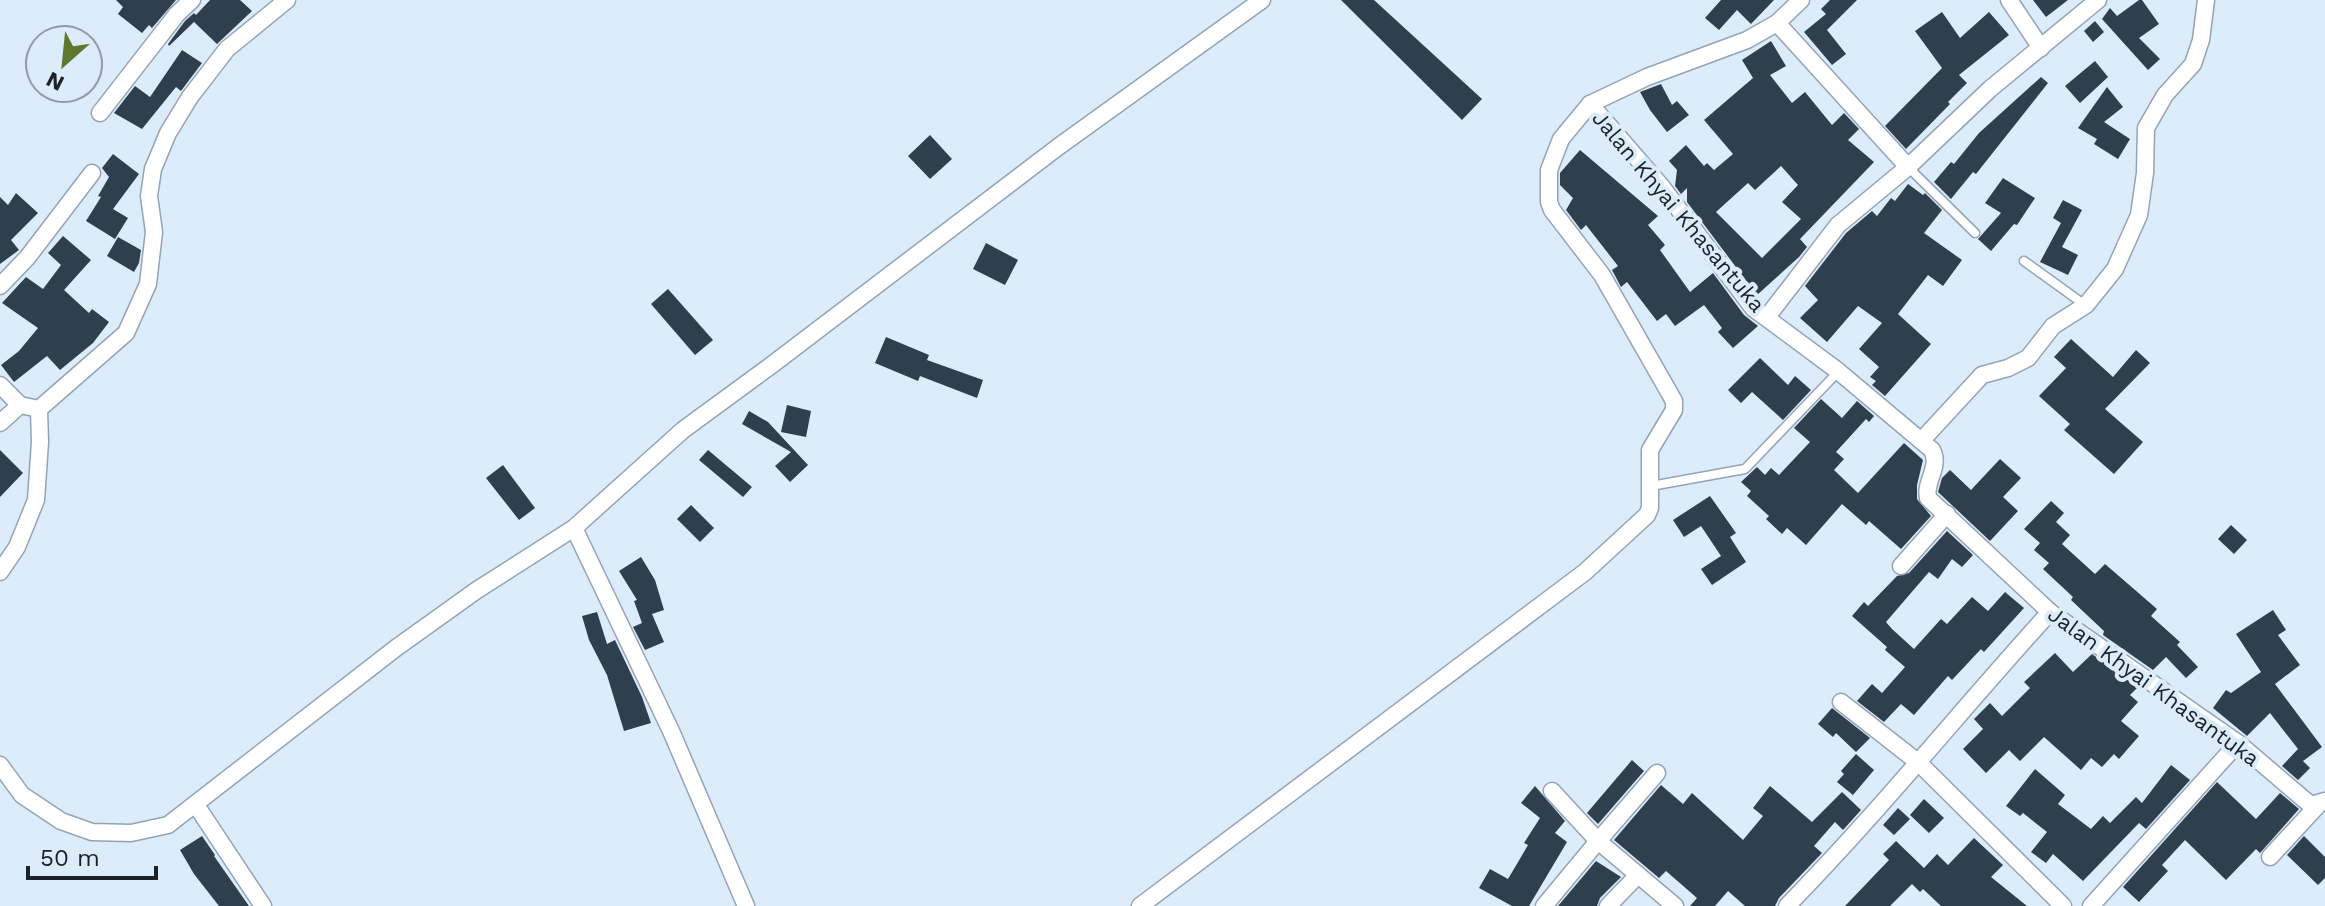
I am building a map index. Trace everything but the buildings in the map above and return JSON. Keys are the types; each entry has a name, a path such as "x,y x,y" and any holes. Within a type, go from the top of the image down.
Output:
{"street":[{"path":"100,113 177,14 192,0"},
{"path":"0,572 17,547 36,500 39,409 126,333 148,284 154,232 149,196 153,169 168,133 190,97 227,49 287,0"},
{"path":"0,765 22,795 61,821 92,832 131,833 168,825 396,648 477,590 574,528 683,430 727,396 1069,139 1262,0"},
{"path":"1140,906 1585,572 1647,515 1650,508 1652,443 1674,410 1674,401 1602,275 1564,228 1549,202 1549,170 1561,139 1590,104 1647,77 1747,40 1777,23 1801,0"},
{"path":"2009,0 2041,48"},
{"path":"1767,317 1838,225 1908,167 1990,89 2098,0"},
{"path":"1922,440 1982,375 2008,368 2028,358 2053,326 2086,305 2115,269 2139,215 2145,173 2146,128 2165,95 2193,64 2201,40 2206,0"},
{"path":"1777,23 1908,167"},
{"name":"Jalan Khyai Khasantuka","path":"1590,104 1662,187 1753,308 1838,371 1922,440 1936,458 1927,496 2050,612 2238,743 2311,805 2322,803"},
{"path":"0,286 27,258 92,173"},
{"path":"0,385 20,405 39,409"},
{"path":"0,423 20,405"},
{"path":"1901,566 1947,514"},
{"path":"574,528 671,731 746,906"},
{"path":"1787,906 1919,763 1977,692 2050,612"},
{"path":"1841,702 1919,763 2063,906"},
{"path":"2091,906 2238,743"},
{"path":"1544,906 1657,773"},
{"path":"1552,791 1598,841 1675,906"},
{"path":"2270,857 2322,803"},
{"path":"196,805 263,906"},
{"path":"1608,906 1638,875"}],"lane":[{"path":"1908,167 1975,233"},
{"path":"2024,261 2086,305"},
{"path":"1650,486 1745,469 1838,371"}]}
